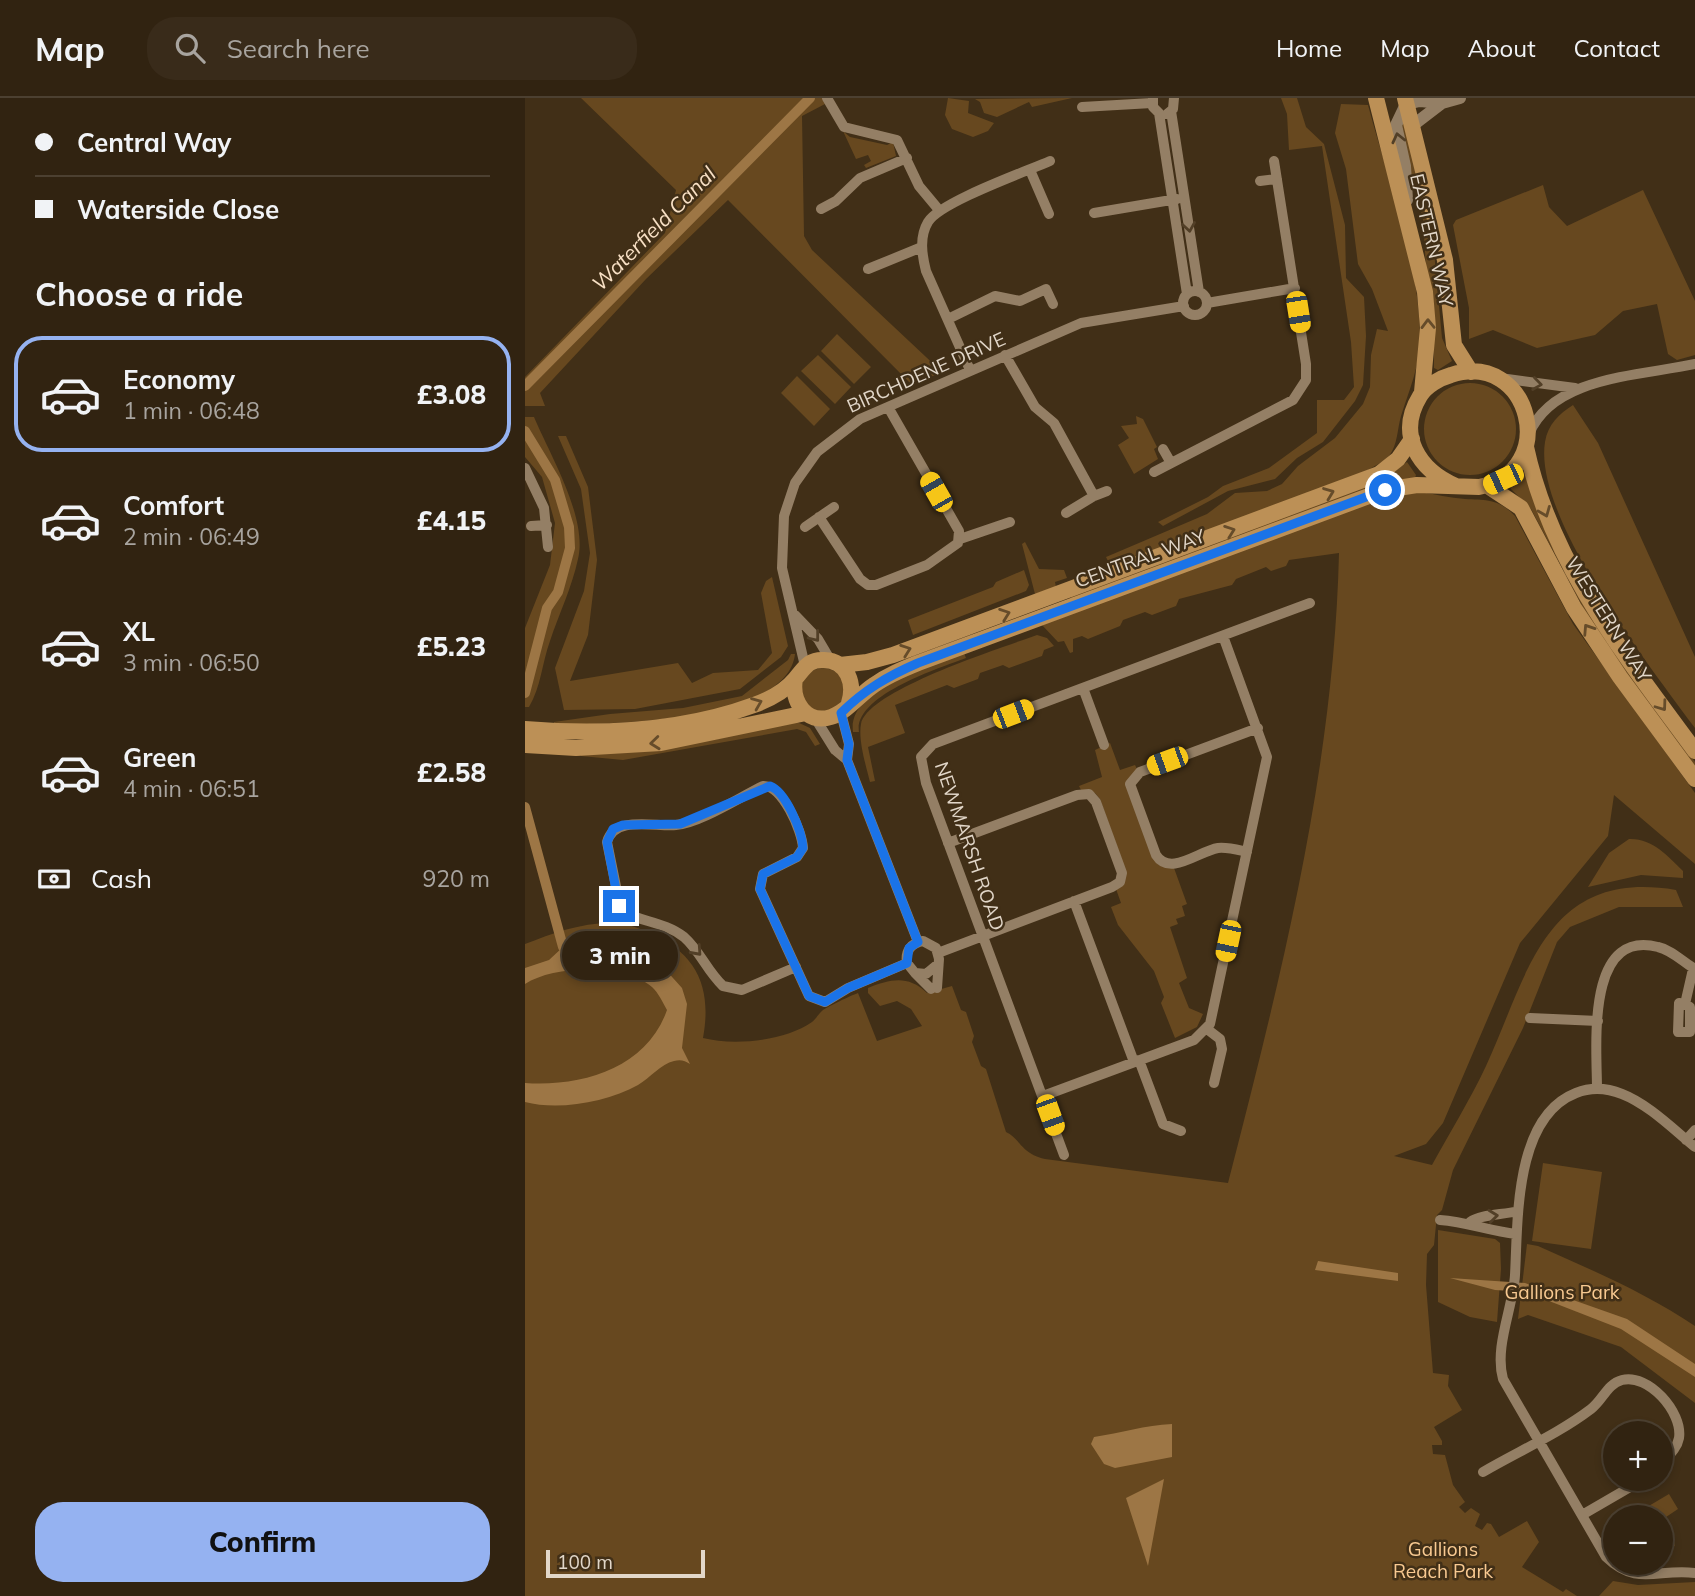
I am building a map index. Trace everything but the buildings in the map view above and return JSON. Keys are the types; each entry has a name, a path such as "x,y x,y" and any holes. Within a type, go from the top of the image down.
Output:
{"main road":[{"name":"EASTERN WAY","path":"1376,98 1427,310 1422,392"},
{"name":"EASTERN WAY","path":"1405,101 1444,260 1454,345 1471,372"},
{"path":"1471,372 1500,378 1514,389 1525,407 1527,441 1511,471 1488,485 1456,486 1436,477 1422,463 1412,439 1411,420 1422,392 1447,376 1471,372"},
{"name":"CENTRAL WAY","path":"529,737 667,725 755,705 800,672 822,660 835,663 867,662 893,655 1379,474 1398,459 1412,439"},
{"name":"WESTERN WAY","path":"1527,441 1536,488 1577,580 1624,655 1695,751"},
{"name":"CENTRAL WAY","path":"529,737 576,748 661,743 810,715 824,719 845,708 890,675 918,663 1385,490 1417,485 1456,486"},
{"name":"WESTERN WAY","path":"1488,485 1521,508 1574,608 1620,677 1695,779"},
{"path":"835,663 852,682 845,708"},
{"path":"800,672 794,697 810,715"}],"street":[{"path":"827,98 844,127 897,140 919,186 939,210"},
{"path":"1174,98 1171,111 1199,292 1207,303"},
{"path":"1408,223 1405,166 1396,125 1405,101 1442,103 1460,98"},
{"path":"1082,107 1152,100 1159,113 1187,294 1184,306"},
{"path":"1412,126 1442,103"},
{"path":"1159,113 1171,111"},
{"path":"821,209 836,201 860,178 907,158"},
{"path":"971,370 926,271 922,247 929,220 939,210 1051,161"},
{"path":"1154,472 1289,403 1297,396 1306,380 1307,369 1274,161"},
{"path":"1030,170 1049,214"},
{"path":"1260,181 1277,179"},
{"path":"1094,213 1185,198"},
{"path":"868,269 922,247"},
{"name":"BIRCHDENE DRIVE","path":"800,672 795,615 781,555 781,528 792,492 805,467 829,440 860,419 1081,323 1184,306 1189,313 1198,314 1207,303 1295,288"},
{"path":"948,319 995,296 1020,301 1047,289 1053,304"},
{"path":"1187,294 1199,292"},
{"path":"1005,355 1035,407 1054,424 1094,496"},
{"path":"1500,378 1575,388 1695,364"},
{"path":"1527,441 1538,415 1548,404 1575,388"},
{"path":"888,407 957,528 960,539"},
{"path":"1163,449 1171,463"},
{"path":"525,468 536,485 547,525 548,547"},
{"path":"1066,513 1107,491"},
{"path":"805,527 834,508"},
{"path":"820,517 860,579 872,586 927,565 955,547 960,539 1010,522"},
{"path":"531,526 547,525"},
{"name":"NEWMARSH ROAD","path":"1064,1155 920,765 927,747 1310,603"},
{"name":"BIRCHDENE DRIVE","path":"795,615 818,639 835,663"},
{"path":"1043,1096 1194,1040 1207,1029 1267,757 1223,636"},
{"path":"1083,688 1104,744"},
{"path":"845,708 849,744 847,760 918,942"},
{"path":"810,715 835,750 847,760"},
{"path":"1247,852 1220,848 1170,865 1161,863 1130,784 1140,772 1258,728"},
{"path":"796,967 742,990 723,986 699,952 682,936 655,922 621,911 607,842 611,832 623,825 680,824 763,786 777,789 802,838 803,848 797,857 767,871 759,883 809,996 825,1002 848,988 907,963"},
{"path":"938,953 1116,885 1121,877 1121,869 1096,802 1089,794 1077,795 949,843"},
{"path":"1075,901 1163,1124 1181,1131"},
{"path":"918,942 933,944 938,953 934,988 907,963 909,948 918,942"},
{"path":"1597,1089 1602,978 1618,956 1646,945 1658,947 1694,969 1685,1004"},
{"path":"915,973 926,974 938,964"},
{"path":"1530,1018 1598,1021"},
{"path":"1207,1029 1220,1039 1222,1049 1215,1083"},
{"path":"1695,1129 1691,1143 1632,1098 1597,1089 1568,1096 1548,1113 1529,1152 1518,1211 1513,1294 1500,1369 1538,1441 1606,1557 1625,1572 1638,1576 1695,1573"},
{"path":"1470,1222 1476,1217 1501,1216 1518,1211"},
{"path":"1440,1220 1470,1222 1477,1229 1516,1234"},
{"path":"1483,1472 1593,1408 1614,1383 1635,1379 1645,1382 1663,1398 1679,1426 1676,1447 1673,1450"},
{"path":"1582,1515 1623,1491"}],"green space":[{"path":"581,98 826,98 825,104 802,116 804,236 812,250 942,372 912,385 728,200 646,279 540,393 545,406 525,406 525,377 665,233 676,190"},
{"path":"948,98 969,101 968,113 994,123 988,131 973,137 952,129 945,115"},
{"path":"1072,98 1032,107 1029,102 997,117 984,113 980,102 975,99"},
{"path":"1281,98 1297,98 1306,127 1324,144 1345,225 1346,278 1364,297 1366,336 1363,385 1355,401 1323,442 1297,458 1275,479 1228,491 1163,526 1158,522 1208,497 1223,486 1269,468 1317,433 1317,400 1344,400 1354,387 1351,342 1322,146 1289,150 1287,114"},
{"path":"1341,104 1368,105 1415,280 1420,349 1392,451 1374,467 1307,496 1122,563 1119,558 1108,561 1106,557 1207,514 1235,493 1267,491 1282,484 1298,466 1335,438 1363,404 1370,387 1371,355 1377,329 1388,331 1372,289 1358,264 1346,169 1335,133"},
{"path":"1404,119 1432,230 1442,338 1452,361 1438,370 1434,368 1434,305 1426,267 1423,220 1400,131"},
{"path":"843,131 850,137 887,145 893,142 896,156 866,168 864,165 871,161 868,155 856,159"},
{"path":"1543,185 1549,207 1567,226 1643,190 1695,301 1695,355 1677,360 1668,354 1657,304 1623,311 1595,335 1537,348 1493,330 1469,339 1469,308 1453,225 1456,220"},
{"path":"837,334 871,367 854,384 821,351"},
{"path":"818,355 851,387 835,404 801,371"},
{"path":"797,376 830,409 814,426 781,393"},
{"path":"1470,383 1488,386 1503,396 1513,411 1516,429 1513,447 1503,462 1488,472 1470,475 1452,472 1437,462 1427,447 1424,429 1427,411 1437,396 1452,386"},
{"path":"1573,405 1598,443 1695,657 1695,728 1651,669 1599,591 1557,510 1546,473 1545,442 1555,420"},
{"path":"1136,416 1143,419 1157,447 1154,449 1158,459 1134,474 1118,445 1129,438 1121,426 1137,424"},
{"path":"525,417 534,417 558,468 573,506 580,543 572,580 529,707 525,707 525,628 550,565 555,523 542,477 525,457"},
{"path":"558,436 566,436 588,487 597,560 588,635 570,681 678,663 692,683 713,673 758,670 772,653 761,593 766,581 772,577 788,646 781,657 740,689 635,709 564,710 555,668 584,591 590,553 581,489"},
{"path":"1407,462 1416,475 1415,478 1389,482 1072,600 1070,596 1385,478"},
{"path":"1522,474 1526,475 1622,663 1695,762 1695,769 1597,634 1531,509 1511,489 1510,485"},
{"name":"Gallions Reach Park","path":"1420,492 1492,502 1503,506 1515,516 1573,624 1695,793 1695,864 1614,795 1608,836 1520,943 1443,1123 1426,1144 1394,1156 1432,1165 1480,1079 1530,965 1548,936 1569,912 1597,895 1632,888 1676,890 1683,907 1619,907 1570,927 1557,942 1523,1028 1453,1170 1442,1210 1437,1215 1434,1245 1427,1254 1426,1285 1433,1373 1449,1375 1448,1386 1462,1410 1434,1427 1442,1445 1432,1445 1433,1454 1445,1455 1453,1485 1465,1502 1459,1507 1465,1513 1471,1508 1480,1514 1475,1526 1482,1530 1487,1523 1491,1524 1499,1537 1527,1521 1539,1542 1522,1567 1563,1592 1566,1589 1577,1596 525,1596 525,944 568,929 602,923 623,924 650,933 680,951 698,975 705,1004 703,1038 729,1042 788,1034 812,1022 826,1008 858,993 877,1041 922,1026 911,1009 897,1001 880,1006 868,993 868,988 899,980 913,983 927,993 952,986 961,1010 966,1012 974,1036 972,1042 981,1066 986,1069 1006,1132 1030,1153 1045,1159 1228,1183 1285,950 1316,793 1335,633 1339,553 1289,560 1286,566 1271,571 1266,567 1236,579 1232,585 1179,599 1176,606 1152,615 1145,612 1123,620 1120,626 1088,639 1082,636 1073,639 1073,652 1070,653 1064,641 1058,642 1042,625 1379,499"},
{"path":"1025,542 1039,569 1064,570 1067,578 1055,582 1056,587 1035,594 1022,544"},
{"path":"1024,570 1029,585 1026,591 913,635 908,620 993,587 996,582"},
{"path":"1037,635 1047,638 1054,646 1044,650 1042,656 1009,668 1003,665 980,673 978,679 954,688 947,685 895,705 905,733 868,747 875,781 870,782 860,730 869,711 886,697 939,671"},
{"path":"964,653 966,658 919,676 883,695 869,707 861,719 859,732 853,732 855,716 863,703 877,691 895,680"},
{"path":"791,654 795,654 784,677 761,694 729,707 651,720 554,725 554,722 683,708 742,696 788,660"},
{"path":"823,668 838,675 845,690 838,705 823,712 808,705 801,690 808,675"},
{"path":"797,722 810,728 820,744 815,746 806,732 797,729 623,760 581,756 581,752"},
{"path":"1110,743 1120,770 1135,765 1137,769 1126,783 1153,858 1159,865 1174,868 1187,904 1182,906 1185,916 1176,919 1178,924 1170,927 1187,978 1179,983 1189,1008 1203,1014 1197,1027 1175,1038 1161,1003 1164,997 1154,971 1118,925 1111,907 1121,903 1116,889 1123,884 1125,869 1100,799 1095,793 1081,790 1079,786 1102,777 1095,750"},
{"path":"1629,839 1645,841 1659,849 1683,871 1683,878 1641,875 1588,887 1609,853"},
{"path":"1543,1163 1602,1172 1591,1249 1532,1241"},
{"name":"Gallions Park","path":"1438,1230 1495,1239 1500,1243 1497,1322 1470,1317 1438,1302"},
{"name":"Gallions Park","path":"1527,1244 1538,1246 1618,1283 1695,1326 1695,1403 1621,1347 1528,1315 1518,1319"},
{"path":"1669,1494 1678,1509 1673,1512 1673,1505 1650,1505"},
{"path":"1613,1581 1638,1585 1695,1582 1695,1596 1599,1596"}],"shaded area":[{"path":"563,947 598,955 633,956 664,968 682,988 687,1004 682,1048 690,1064 676,1060 660,1068 638,1085 598,1100 553,1106 525,1102 525,1083 590,1077 628,1060 657,1030 667,1010 652,987 640,979 607,970 571,970 525,984 525,968 549,960"},
{"path":"1318,1261 1398,1273 1398,1281 1315,1270"},
{"path":"1450,1278 1525,1283 1627,1319 1695,1364 1695,1377 1621,1329 1526,1292 1495,1290"},
{"path":"1172,1424 1172,1457 1115,1468 1104,1464 1091,1444 1094,1437"},
{"path":"1164,1479 1148,1566 1126,1498"}],"waterway":[{"name":"Waterfield Canal","path":"525,386 810,98"},
{"name":"Waterfield Canal","path":"525,431 555,480 569,527 570,548 558,592 547,608 525,693"},
{"name":"Waterfield Canal","path":"525,807 563,947"}],"route":[{"path":"619,906 607,842 613,829 623,825 685,823 763,786 770,786 781,793 802,838 803,848 797,857 763,874 759,883 760,889 809,996 815,1001 825,1002 848,988 907,963 909,948 918,942 847,760 849,744 841,713 849,703 890,675 918,663 1385,490"}]}
